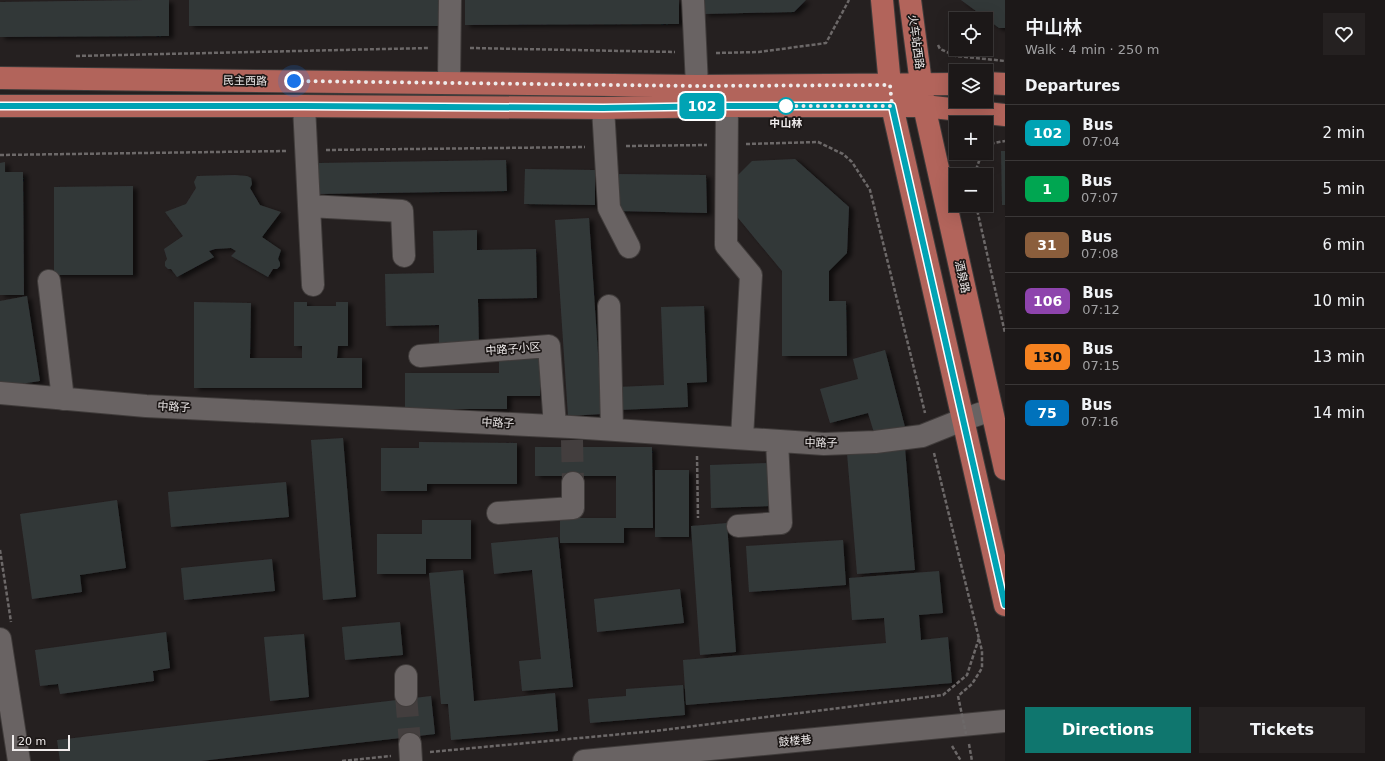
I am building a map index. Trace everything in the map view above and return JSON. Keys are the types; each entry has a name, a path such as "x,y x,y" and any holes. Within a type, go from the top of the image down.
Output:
{"main road":[{"path":"882,0 891,95 962,420 1005,605"},
{"name":"火车站西路","path":"910,0 923,95"},
{"name":"民主西路","path":"0,78 697,86 891,95 923,95"},
{"path":"993,83 1005,84"},
{"path":"923,95 949,86"},
{"name":"民主西路","path":"0,106 603,108 727,106 891,95"},
{"path":"923,95 1005,115"},
{"name":"酒泉路","path":"923,95 1005,469"}],"street":[{"path":"449,82 450,0"},
{"path":"693,0 697,86"},
{"path":"304,106 313,285"},
{"path":"727,106 726,245 751,275 742,438"},
{"path":"603,108 609,208 629,247"},
{"path":"309,206 402,211 404,256"},
{"path":"49,281 63,399"},
{"path":"609,306 612,429"},
{"name":"中路子小区","path":"420,356 549,346 566,431"},
{"name":"中路子","path":"0,393 146,406 566,431 612,429 824,444 875,442 922,436 991,410"},
{"path":"738,526 781,523 777,441"},
{"path":"498,513 573,508 572,483"},
{"path":"0,639 19,761"},
{"name":"鼓楼巷","path":"584,761 738,754 1005,721"}],"path":[{"path":"937,42 940,49 956,56 1005,61"},
{"path":"993,144 1005,141"},
{"path":"978,212 1005,333"},
{"path":"696,435 698,518"},
{"path":"342,761 410,753 654,731 943,695 967,675 979,637 982,651 982,668 972,684 958,696 972,761"}],"building":[{"path":"169,0 169,36 0,37 0,2"},
{"path":"189,0 438,0 438,26 189,26"},
{"path":"465,0 679,0 679,24 465,25"},
{"path":"703,0 806,0 794,12 704,14"},
{"path":"961,0 1005,0 1005,28 999,28 993,24 993,12 977,12"},
{"path":"1001,151 1005,151 1005,205 1002,205"},
{"path":"795,159 849,207 847,253 829,271 829,301 846,301 847,356 782,356 782,271 734,213 734,179 752,161"},
{"path":"506,160 507,191 319,194 319,163"},
{"path":"5,162 5,172 23,172 24,295 0,295 0,163"},
{"path":"525,169 595,170 595,205 524,204"},
{"path":"615,174 706,175 707,213 618,211"},
{"path":"197,176 247,176 251,178 252,184 250,188 260,205 281,212 262,237 281,250 278,259 280,266 277,269 273,269 268,277 231,256 236,251 231,248 215,249 209,251 214,257 177,277 171,269 168,269 165,266 167,259 164,249 183,236 165,212 186,204 196,188 194,182"},
{"path":"133,186 133,275 54,275 54,187"},
{"path":"589,218 602,414 568,416 555,220"},
{"path":"477,230 477,250 536,249 537,298 478,299 479,350 439,350 439,325 386,326 385,274 434,273 433,231"},
{"path":"27,296 40,381 0,387 0,301"},
{"path":"194,302 251,303 250,358 302,358 302,346 294,346 294,302 307,302 307,306 336,306 336,302 348,302 348,346 338,346 337,358 362,358 362,388 194,388"},
{"path":"704,306 707,382 687,383 688,407 618,410 617,387 664,385 661,307"},
{"path":"885,350 905,427 875,436 868,413 830,423 820,389 858,379 853,359"},
{"path":"499,352 540,352 540,396 507,396 507,409 405,409 405,373 499,373"},
{"path":"343,438 356,597 323,600 311,440"},
{"path":"419,442 517,443 517,484 427,484 427,491 381,491 381,448 419,448"},
{"path":"535,447 652,447 653,528 624,528 624,543 560,543 560,518 616,518 616,476 535,476"},
{"path":"905,448 915,570 857,574 847,453"},
{"path":"769,463 771,506 711,508 710,465"},
{"path":"655,470 689,470 689,537 655,537"},
{"path":"286,482 289,517 171,527 168,492"},
{"path":"117,500 126,568 80,575 82,592 32,599 20,514"},
{"path":"422,520 471,520 471,559 426,559 426,574 377,574 377,534 422,534"},
{"path":"727,523 736,652 700,655 691,526"},
{"path":"558,537 573,687 522,691 519,661 541,659 532,570 494,574 491,543"},
{"path":"843,540 846,585 749,592 746,546"},
{"path":"272,559 275,591 184,600 181,568"},
{"path":"463,570 474,701 555,693 558,731 451,740 448,704 441,704 429,573"},
{"path":"939,571 943,613 919,615 921,640 948,637 952,683 686,705 683,660 886,643 884,618 852,620 849,578"},
{"path":"680,589 684,623 597,632 594,599"},
{"path":"400,622 403,655 345,660 342,627"},
{"path":"166,632 170,668 153,671 154,681 60,694 58,684 40,686 35,650"},
{"path":"304,634 309,697 270,701 264,637"},
{"path":"683,685 685,715 590,723 588,699 626,696 626,689"},
{"path":"431,696 435,734 201,761 60,761 57,740"}],"tunnel":[{"path":"572,440 573,483"},
{"path":"406,695 410,744"}],"bus line":[{"name":"102","path":"0,106 603,108 892,106 1005,605"}],"place":[{"name":"中山林","path":"786,106"}],"route":[{"path":"294,81 697,86 890,85 892,106 786,106"}]}
